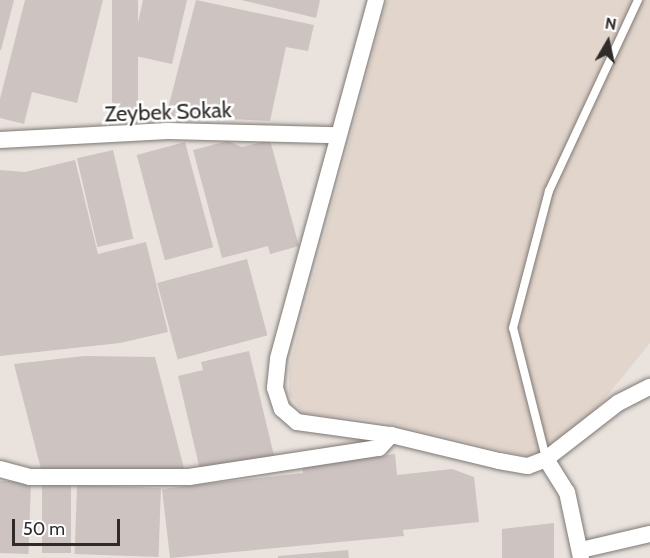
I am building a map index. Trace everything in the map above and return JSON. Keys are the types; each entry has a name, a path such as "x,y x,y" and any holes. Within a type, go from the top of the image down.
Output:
{"street":[{"path":"376,0 337,135 275,388 282,410 297,422 391,435 528,466 546,459 618,403 650,387"},
{"name":"Zeybek Sokak","path":"0,140 168,131 337,135"},
{"path":"0,469 30,477 189,477 379,448 391,435"},
{"path":"546,459 567,492 581,554 650,534"}],"lane":[{"path":"546,459 513,328 549,191 638,0"}],"shaded area":[{"path":"387,0 650,0 650,343 589,418 534,458 380,421 303,413 289,394 289,368"}],"building":[{"path":"0,0 14,0 1,50 0,50"},
{"path":"25,0 103,0 77,103 32,92 24,124 0,118 0,99"},
{"path":"112,0 138,0 138,123 112,123"},
{"path":"143,0 187,0 172,64 131,55"},
{"path":"196,0 314,25 308,51 286,47 270,121 166,116"},
{"path":"241,0 320,0 316,18"},
{"path":"270,140 299,246 270,254 268,246 222,258 193,150 228,141 242,147"},
{"path":"185,142 213,247 165,260 137,155"},
{"path":"113,150 133,239 97,247 77,158"},
{"path":"75,160 98,254 146,242 168,332 120,343 0,356 0,170 25,172"},
{"path":"247,259 267,335 178,359 157,283"},
{"path":"249,351 275,460 201,474 178,376 203,370 201,362"},
{"path":"84,356 155,357 186,476 42,473 14,364"},
{"path":"395,454 397,475 452,469 474,477 479,522 403,530 404,536 170,558 162,489 303,473 302,467"},
{"path":"0,481 31,482 28,554 0,553"},
{"path":"42,485 71,485 71,553 42,553"},
{"path":"77,485 161,488 159,557 75,554"},
{"path":"554,523 554,558 502,558 502,529"},
{"path":"348,550 349,558 278,558 278,556"}]}
